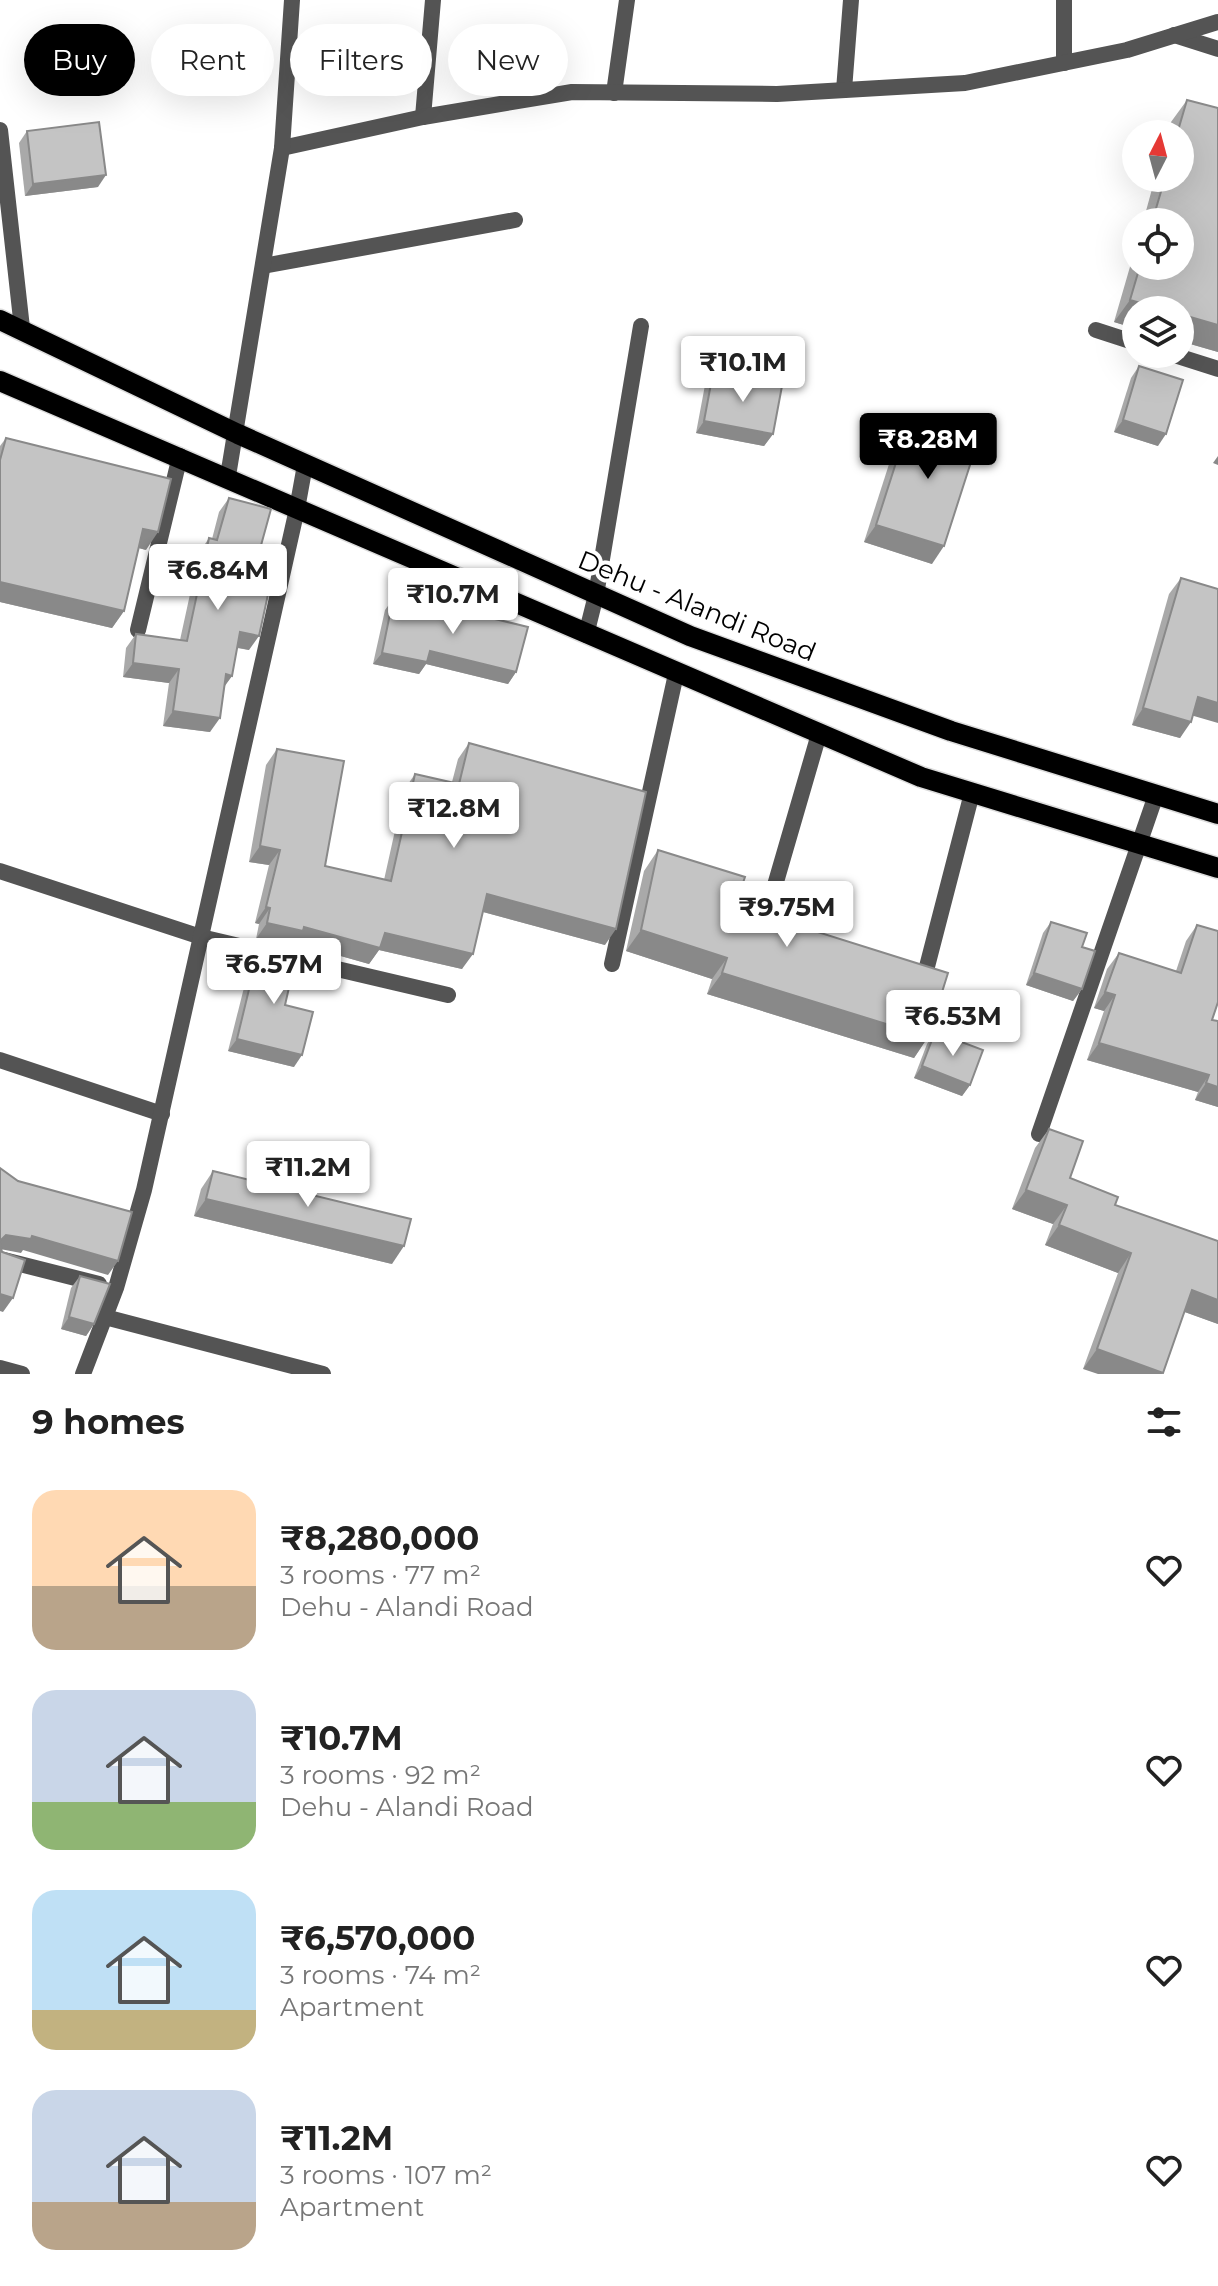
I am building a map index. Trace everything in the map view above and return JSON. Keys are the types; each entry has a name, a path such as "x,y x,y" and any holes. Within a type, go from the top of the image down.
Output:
{"main road":[{"name":"Dehu - Alandi Road","path":"0,320 305,465 690,636 951,731 1218,814"},
{"path":"0,381 228,476 586,635 921,777 1218,868"}],"street":[{"path":"228,476 238,434 282,148 292,0"},
{"path":"423,117 433,0"},
{"path":"614,93 627,0"},
{"path":"844,90 851,0"},
{"path":"1064,0 1064,63"},
{"path":"282,148 423,117 572,92 777,94 965,83 1127,50 1218,22"},
{"path":"1174,35 1218,49"},
{"path":"0,130 22,328"},
{"path":"263,266 515,220"},
{"path":"586,635 596,595 641,326"},
{"path":"1096,330 1122,338"},
{"path":"1194,361 1218,369"},
{"path":"138,630 180,456"},
{"path":"83,1374 116,1288 129,1214 162,1114 305,465"},
{"path":"612,964 676,674"},
{"path":"762,930 819,734"},
{"path":"923,982 972,793"},
{"path":"1039,1134 1156,795"},
{"path":"0,871 201,937 448,995"},
{"path":"0,1060 162,1114"},
{"path":"0,1259 116,1288"},
{"path":"105,1317 323,1374"},
{"path":"0,1368 22,1374"}],"building":[{"path":"1187,100 1218,108 1218,325 1194,318 1194,296 1131,296 1136,280 1194,280 1194,208 1156,208 1161,192 1194,192 1194,120 1181,120"},
{"path":"99,122 106,175 33,184 27,131"},
{"path":"1138,368 1183,380 1166,434 1123,420"},
{"path":"713,373 782,386 773,434 704,421"},
{"path":"911,416 979,437 944,546 876,525"},
{"path":"6,438 171,479 158,532 143,529 124,611 0,582 0,460"},
{"path":"229,498 271,509 260,549 277,553 259,636 240,632 232,676 226,674 220,718 173,711 179,669 133,663 136,634 187,641 209,538 217,540"},
{"path":"1181,578 1218,589 1218,703 1198,697 1191,722 1143,708"},
{"path":"393,599 449,611 450,608 528,627 516,672 430,651 427,662 382,653"},
{"path":"469,743 646,792 616,929 487,894 473,954 385,933 380,948 304,927 303,931 267,923 270,908 266,907 280,850 260,846 277,749 344,761 325,866 391,881 415,774 459,784"},
{"path":"658,850 745,877 735,906 948,973 928,1037 722,973 727,958 641,930"},
{"path":"1051,922 1087,933 1082,947 1095,951 1082,989 1034,973"},
{"path":"1197,925 1218,931 1218,1002 1212,1020 1218,1021 1218,1087 1206,1083 1209,1075 1099,1043 1115,995 1105,992 1119,953 1181,973"},
{"path":"259,948 296,957 285,1005 313,1012 302,1055 237,1039"},
{"path":"935,1032 983,1050 970,1085 922,1066"},
{"path":"1049,1129 1083,1141 1070,1178 1118,1197 1115,1205 1218,1241 1218,1300 1192,1290 1163,1373 1097,1349 1131,1253 1059,1225 1067,1205 1026,1190"},
{"path":"0,1168 18,1181 132,1212 118,1261 32,1236 31,1239 6,1235 0,1241"},
{"path":"213,1171 411,1219 404,1246 206,1199"},
{"path":"0,1243 2,1252 25,1260 13,1298 0,1294"},
{"path":"80,1276 110,1284 94,1324 69,1317"}]}
